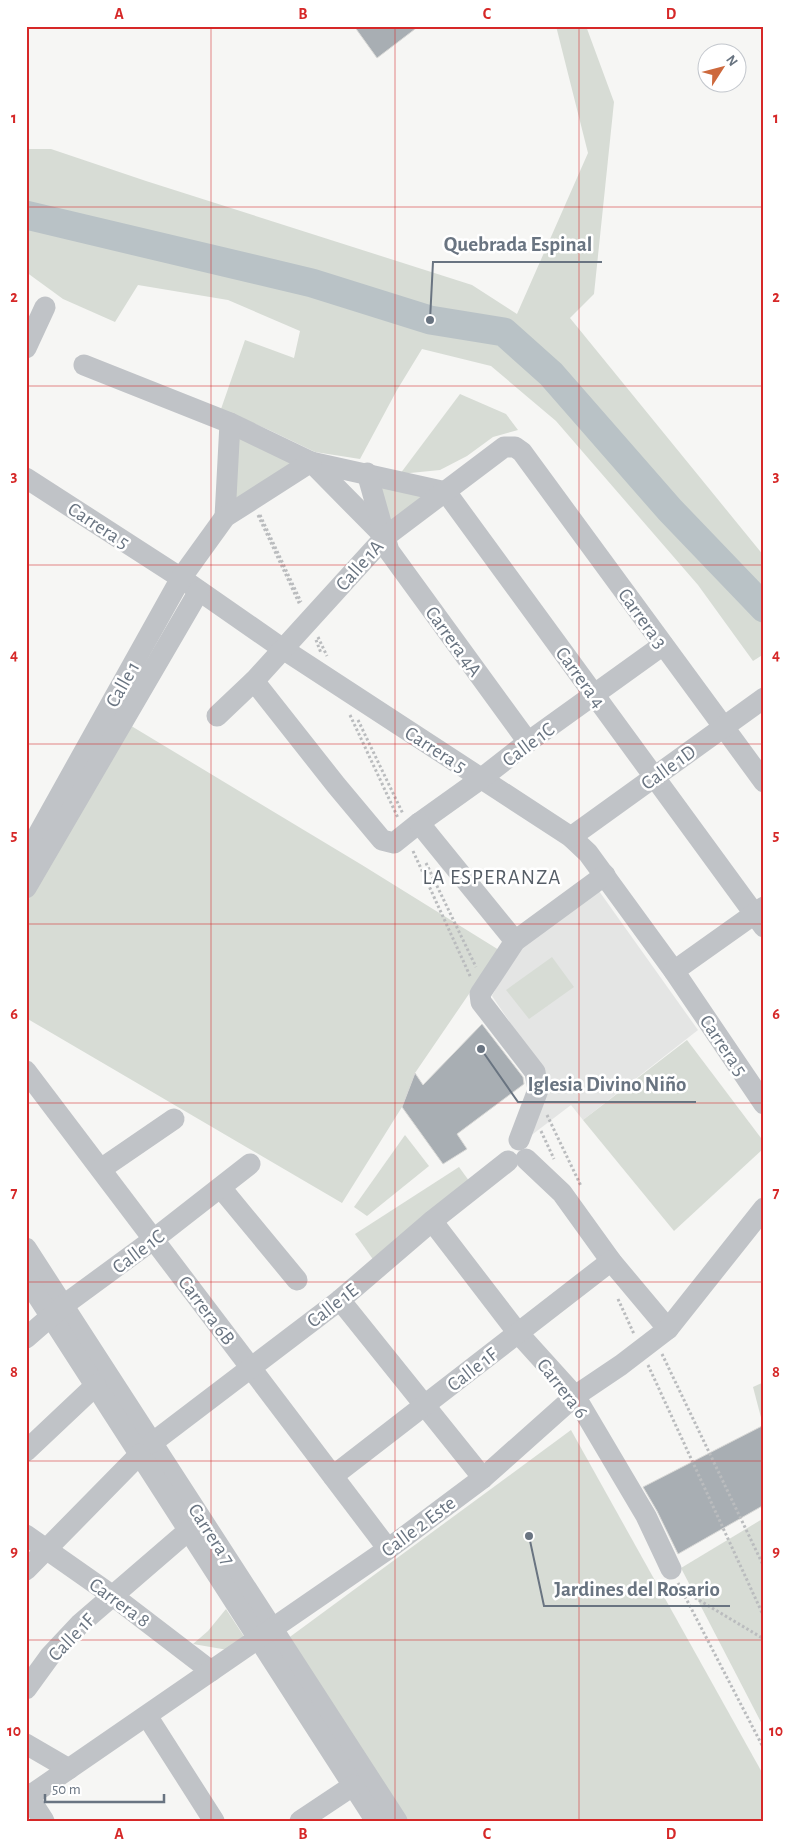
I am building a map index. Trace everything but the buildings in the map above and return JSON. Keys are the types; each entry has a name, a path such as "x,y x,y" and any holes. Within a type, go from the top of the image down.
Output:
{"street":[{"path":"26,348 45,307"},
{"path":"84,365 230,424 311,462 446,492"},
{"path":"225,516 230,424"},
{"name":"Calle 1A","path":"217,716 254,681 385,537 504,447 514,447 522,452"},
{"name":"Carrera 3","path":"522,452 764,782"},
{"name":"Calle 1","path":"26,856 181,578 225,516 311,462"},
{"name":"Carrera 4A","path":"311,462 385,537"},
{"name":"Carrera 4A","path":"367,473 389,551 528,742"},
{"name":"Carrera 5","path":"26,478 181,578 283,649 572,836 605,875 674,971 764,1104"},
{"name":"Carrera 4","path":"446,492 654,777 761,916"},
{"name":"Calle 1","path":"26,888 199,591"},
{"name":"Calle 1C","path":"254,681 382,840 394,843 528,742 663,646"},
{"name":"Calle 1D","path":"572,836 764,698"},
{"path":"419,823 515,941"},
{"path":"605,875 515,941 480,994 480,1002 535,1072 538,1090 518,1154 562,1193 611,1261 668,1329"},
{"path":"674,971 761,916"},
{"name":"Carrera 6B","path":"26,1071 388,1549"},
{"path":"101,1169 174,1119"},
{"name":"Calle 1E","path":"26,1570 146,1448 340,1300 432,1221 518,1154"},
{"name":"Calle 1C","path":"26,1338 57,1310 154,1240 250,1164"},
{"path":"221,1188 296,1280"},
{"name":"Calle 2 Este","path":"27,1795 147,1716 388,1549 482,1478 575,1396 621,1365 668,1329 764,1208"},
{"name":"Carrera 6","path":"432,1221 518,1333 575,1396 646,1516 671,1569"},
{"name":"Carrera 7","path":"26,1248 96,1385 146,1448 189,1530 266,1633 376,1821"},
{"name":"Calle 1F","path":"333,1476 611,1261"},
{"name":"Carrera 7","path":"26,1278 57,1310 266,1633 397,1821"},
{"path":"340,1300 482,1478"},
{"path":"26,1451 96,1385"},
{"name":"Calle 1F","path":"26,1689 50,1656 80,1624 189,1530"},
{"name":"Carrera 8","path":"26,1535 113,1596 211,1671"},
{"path":"147,1716 214,1821"},
{"path":"26,1744 69,1769"},
{"path":"300,1821 354,1786"},
{"path":"27,1795 44,1821"}],"path":[{"path":"671,1569 764,1749"},
{"path":"682,1590 764,1639"}],"shaded area":[{"path":"556,26 586,26 614,102 594,294 570,318 764,556 764,654 753,661 698,585 556,421 491,366 422,349 397,390 360,459 315,452 221,409 245,340 294,358 300,331 228,300 138,285 115,322 63,299 26,272 26,149 51,149 472,285 517,314 588,153"},
{"path":"460,394 506,414 518,430 493,437 467,456 440,470 400,474"},
{"path":"236,432 294,463 233,504"},
{"path":"373,480 432,492 386,524"},
{"path":"128,724 499,950 415,1073 402,1107 342,1203 26,1018 26,904"},
{"path":"594,884 698,1030 583,1120 571,1105 529,1137 550,1084 492,996 523,938"},
{"path":"552,957 574,987 529,1019 506,990"},
{"path":"687,1040 764,1142 764,1148 674,1231 583,1120"},
{"path":"405,1135 429,1166 367,1216 354,1207"},
{"path":"459,1167 472,1185 377,1265 355,1234"},
{"path":"764,1382 764,1429 753,1387"},
{"path":"571,1430 764,1776 764,1821 405,1821 283,1642"},
{"path":"764,1518 764,1728 681,1568"},
{"path":"226,1609 245,1638 228,1650 193,1644 208,1631"}],"waterway":[{"path":"26,215 312,283 430,320 504,332 551,374 670,510 764,608"}],"place":[{"name":"Quebrada Espinal","path":"430,320"},
{"name":"Iglesia Divino Niño","path":"481,1049"},
{"name":"Jardines del Rosario","path":"529,1536"}],"district":[{"name":"LA ESPERANZA","path":"492,877"}]}
